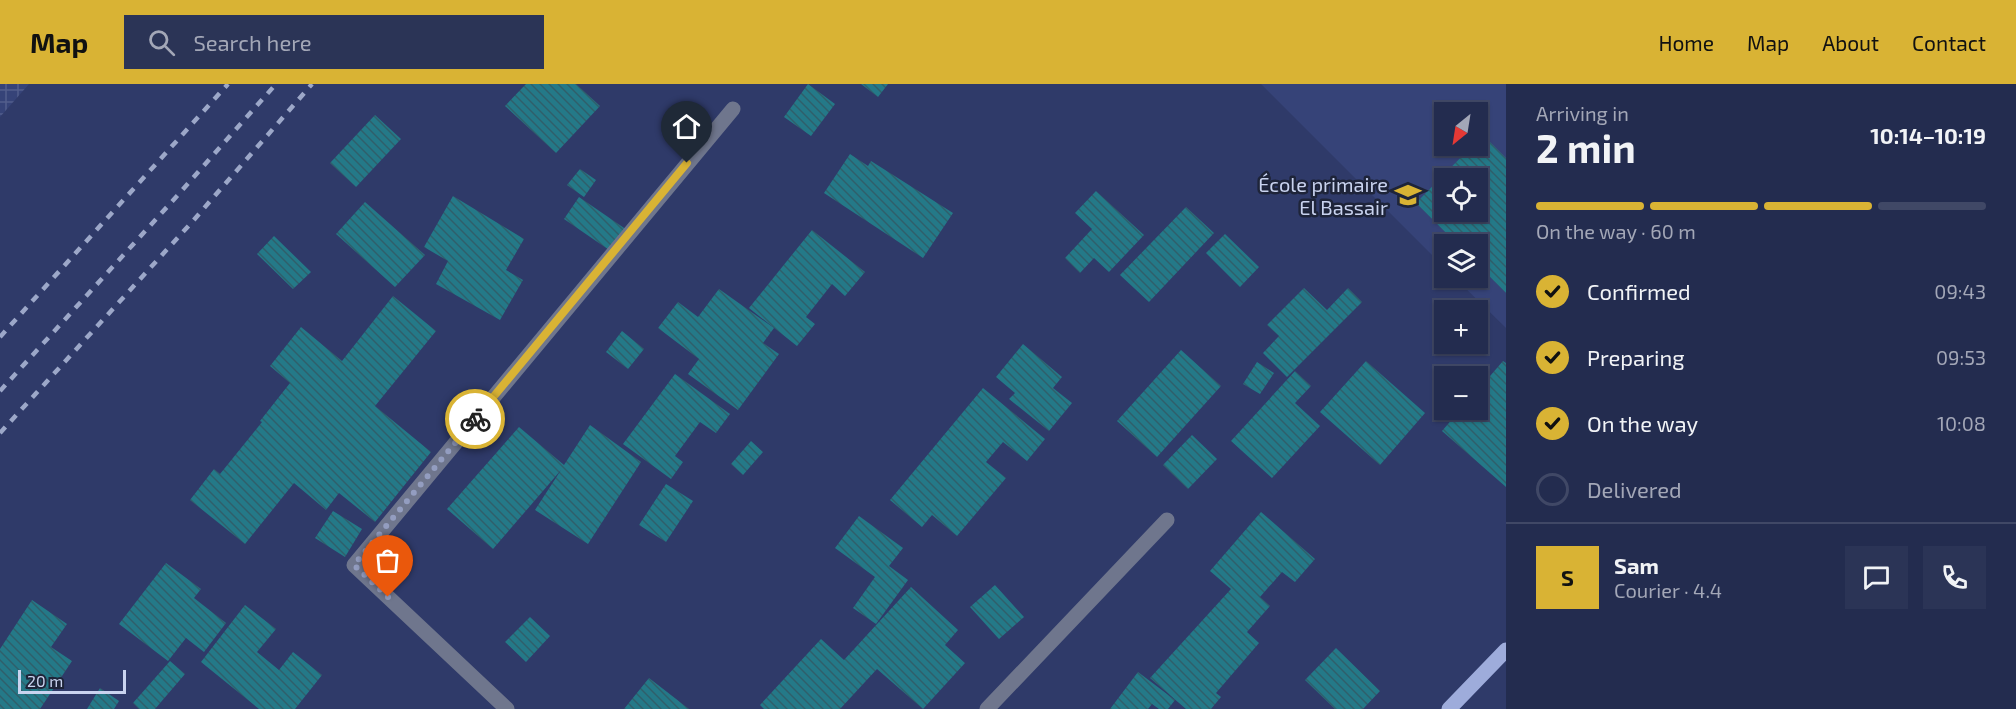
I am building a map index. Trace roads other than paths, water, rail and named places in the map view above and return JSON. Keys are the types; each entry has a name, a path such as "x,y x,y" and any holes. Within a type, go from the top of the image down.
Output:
{"main road":[{"path":"1449,709 1506,650"}],"street":[{"path":"507,709 354,565 733,109"},
{"path":"987,709 1167,520"}],"railway":[{"path":"0,337 228,84"},
{"path":"0,391 276,84"},
{"path":"0,433 192,222 312,84"}],"place":[{"name":"École primaire El Bassair","path":"1408,195"}]}
